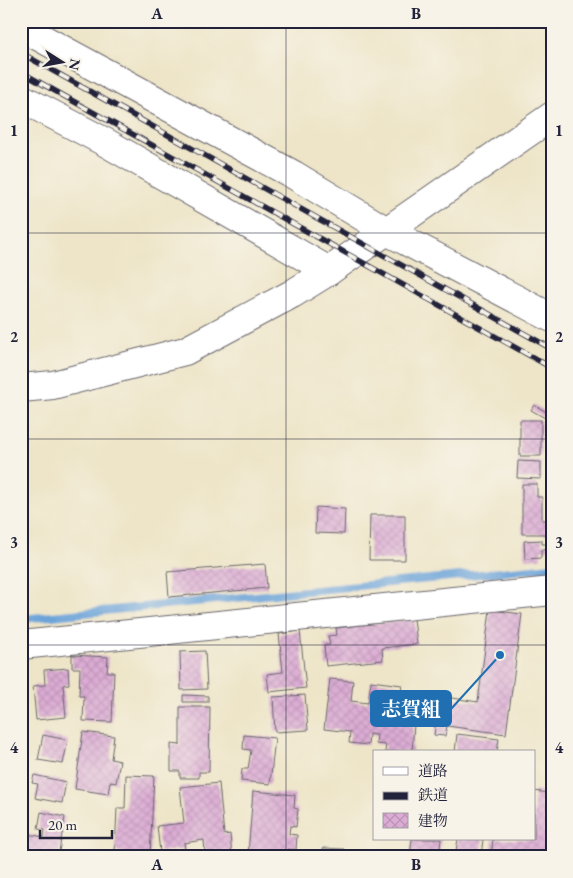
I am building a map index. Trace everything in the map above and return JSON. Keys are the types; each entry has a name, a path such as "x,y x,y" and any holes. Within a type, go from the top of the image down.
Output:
{"street":[{"path":"21,27 294,175 386,230 552,318"},
{"path":"21,98 105,142 329,271"},
{"path":"21,388 53,385 185,351 292,294 329,271 552,116"},
{"path":"21,645 552,591"}],"building":[{"path":"534,405 552,415 552,422 531,410"},
{"path":"520,420 541,420 541,456 520,456"},
{"path":"518,461 541,462 541,479 517,478"},
{"path":"522,484 537,484 537,497 542,497 542,520 552,520 552,534 522,534"},
{"path":"316,507 345,509 344,534 315,533"},
{"path":"370,515 405,515 405,560 369,560"},
{"path":"542,540 542,544 549,544 549,549 541,550 541,558 525,559 524,541"},
{"path":"265,564 267,588 169,597 167,572"},
{"path":"490,610 522,614 506,734 447,726 445,736 434,735 439,696 478,702"},
{"path":"414,619 417,644 382,648 383,660 326,666 324,645 330,645 328,636 337,635 336,628"},
{"path":"300,631 306,688 269,692 267,674 283,672 279,634"},
{"path":"205,651 207,689 181,690 180,652"},
{"path":"72,655 108,657 107,672 114,672 112,722 83,721 84,696 79,696 80,668 72,668"},
{"path":"68,668 69,684 63,685 66,717 36,720 33,686 45,685 44,670"},
{"path":"330,679 353,681 351,701 368,703 371,681 402,685 401,692 413,693 410,716 399,715 398,722 414,724 412,750 385,750 386,745 376,744 377,735 369,734 368,745 349,743 350,732 324,729"},
{"path":"183,695 208,696 208,702 183,702"},
{"path":"305,695 308,730 275,732 273,697"},
{"path":"180,707 210,707 209,772 199,772 199,778 180,778 180,771 171,771 171,744 180,745"},
{"path":"83,732 114,736 111,759 120,761 116,783 110,782 108,794 75,789"},
{"path":"457,734 499,739 497,750 455,750"},
{"path":"43,735 68,740 63,764 38,760"},
{"path":"244,735 275,738 270,784 241,781 242,769 248,769 251,750 243,749"},
{"path":"34,775 66,782 62,803 35,798 38,784 32,783"},
{"path":"126,775 154,776 150,856 123,857 123,852 115,851 117,808 125,808"},
{"path":"219,783 224,835 230,834 232,857 213,857 213,852 205,853 204,840 184,843 185,849 160,852 157,826 184,823 180,787"},
{"path":"253,791 295,795 294,808 298,809 296,827 290,826 289,834 297,835 296,850 288,849 287,857 248,855"},
{"path":"536,791 549,793 547,808 552,808 550,857 491,857 493,840 536,840"},
{"path":"41,812 65,817 58,857 24,851 27,834 44,837 45,830 38,829"},
{"path":"412,840 441,840 439,857 410,857"},
{"path":"458,840 483,840 481,857 455,857"},
{"path":"323,848 344,849 344,857 323,857"}],"waterway":[{"path":"21,619 552,567"}],"railway":[{"path":"21,53 552,349"},
{"path":"21,72 552,368"}],"place":[{"name":"志賀組","path":"500,655"}]}
